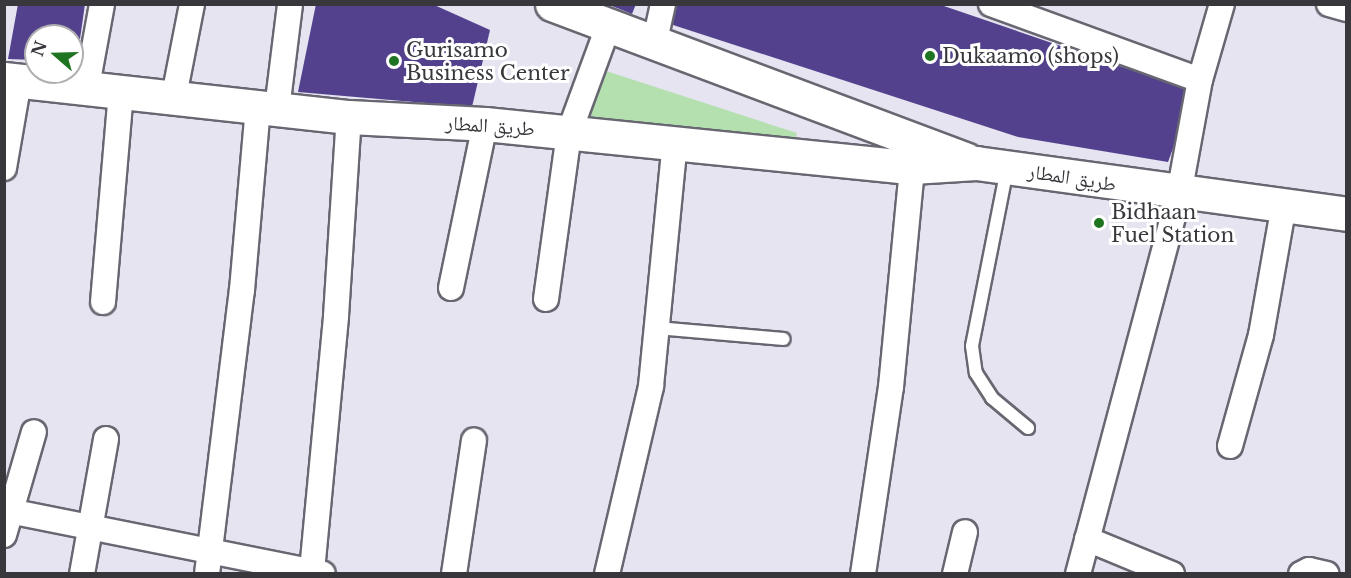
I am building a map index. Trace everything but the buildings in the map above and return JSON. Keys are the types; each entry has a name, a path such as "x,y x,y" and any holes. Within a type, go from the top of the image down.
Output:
{"main road":[{"name":"طريق المطار","path":"552,4 654,45 709,61 992,166"},
{"name":"طريق المطار","path":"12,80 87,86 121,92 174,96 349,117 485,124 912,167 992,166 1179,194 1229,196 1347,214"}],"street":[{"path":"87,86 102,4"},
{"path":"174,96 192,4"},
{"path":"208,562 267,108 290,4"},
{"path":"654,45 663,4"},
{"path":"991,4 1200,80"},
{"path":"1329,4 1347,9"},
{"path":"1078,573 1179,194 1200,80 1221,5"},
{"path":"546,299 569,133 608,27"},
{"path":"4,168 12,80"},
{"path":"103,302 121,92"},
{"path":"8,511 88,526 208,562 317,572 349,117"},
{"path":"451,288 485,124"},
{"path":"607,573 651,386 675,142"},
{"path":"863,573 891,387 912,167"},
{"path":"1230,446 1261,335 1284,204"},
{"path":"4,535 8,511 34,432"},
{"path":"82,573 88,526 106,439"},
{"path":"454,573 474,440"},
{"path":"956,573 965,532"},
{"path":"1087,539 1172,573"},
{"path":"1302,573 1327,573"}],"lane":[{"path":"992,166 972,346 976,373 992,398 1028,428"},
{"path":"657,328 784,339"}],"green space":[{"path":"603,70 797,133 793,147 587,122"}],"place":[{"name":"Dukaamo (shops)","path":"930,56"},
{"name":"Gurisamo Business Center","path":"394,61"},
{"name":"Bidhaan Fuel Station","path":"1099,223"}]}
